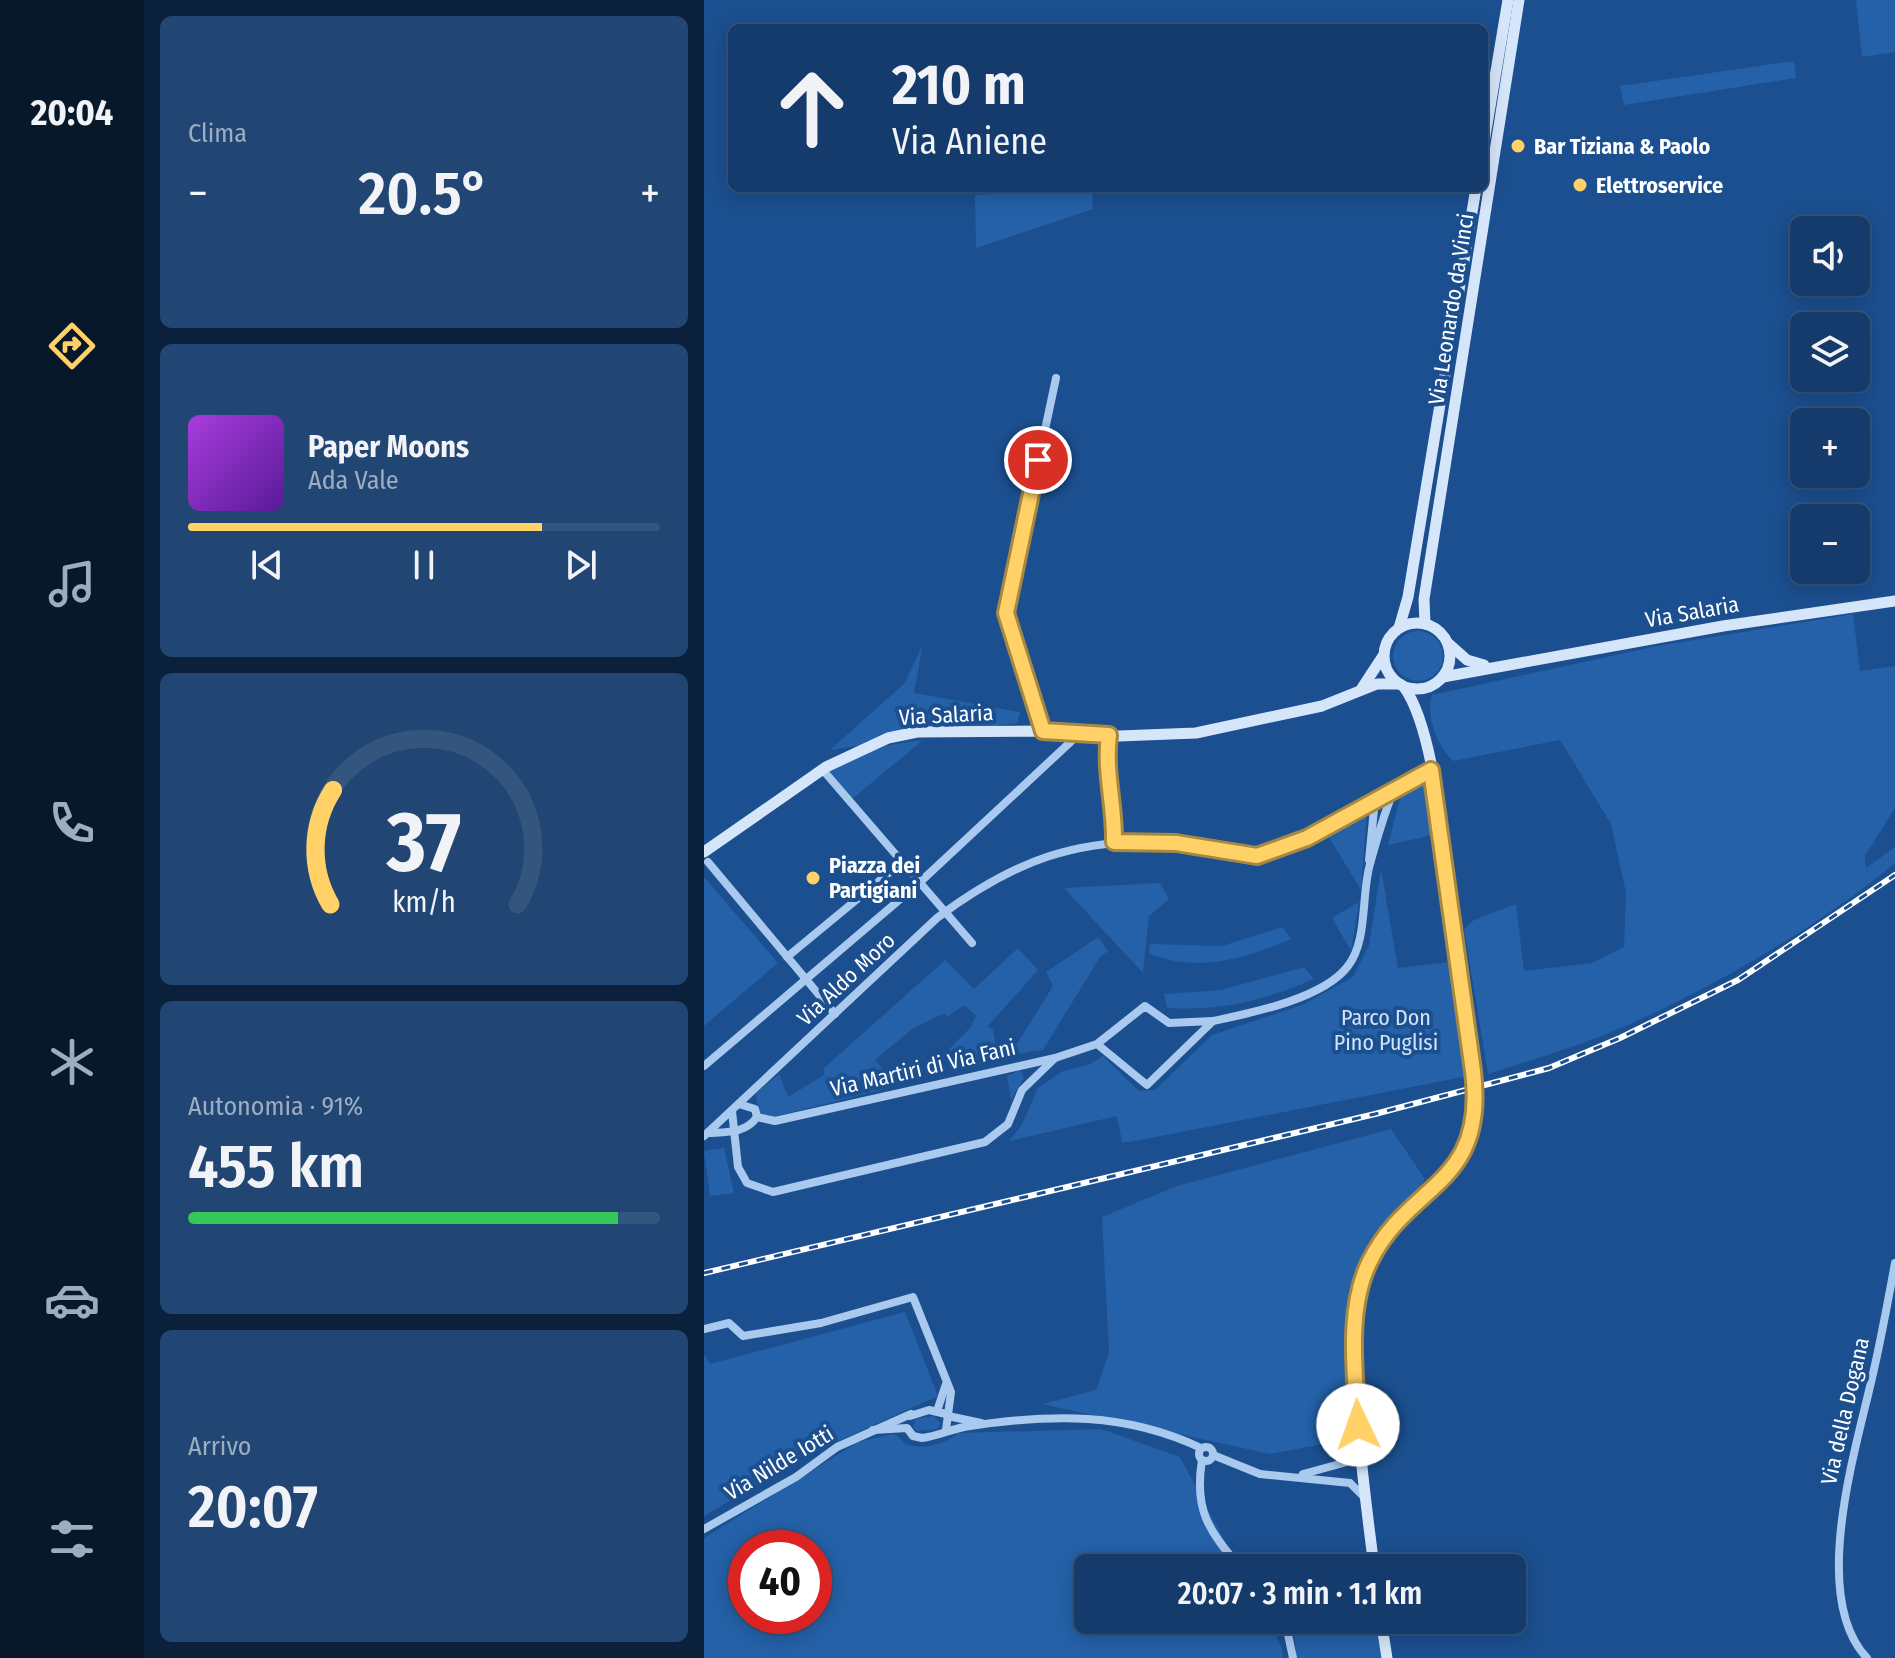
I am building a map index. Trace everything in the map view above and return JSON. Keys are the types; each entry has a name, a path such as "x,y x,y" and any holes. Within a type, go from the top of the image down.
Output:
{"main road":[{"path":"1488,118 1508,0"},
{"name":"Via Leonardo da Vinci","path":"1425,624 1424,599 1519,0"},
{"name":"Via Leonardo da Vinci","path":"1399,628 1408,597 1475,192"},
{"name":"Via Salaria","path":"706,857 822,769 888,738 917,732 1043,731 1078,735 1163,735 1229,728 1322,706 1361,688 1431,686 1443,677 1497,666 1723,626 1895,601"},
{"path":"1361,688 1383,656 1385,645 1399,628 1425,624"},
{"name":"Via Salaria","path":"1425,624 1467,660 1497,666"},
{"path":"1443,677 1450,659 1446,641"},
{"path":"1383,656 1391,677 1402,686 1422,724"},
{"path":"1372,1554 1360,1440 1357,1316 1365,1273 1382,1243 1446,1177 1468,1141 1476,1096 1422,724 1423,703 1431,686"},
{"path":"1383,1634 1387,1658"}],"street":[{"path":"1043,731 1006,613 1056,378"},
{"path":"704,1066 918,884 1078,735"},
{"path":"1109,735 1106,760 1113,797 1114,842"},
{"path":"822,769 972,943"},
{"name":"Via Aldo Moro","path":"706,1134 945,912 979,886 1017,866 1114,842 1176,843 1257,856 1289,847 1431,770"},
{"path":"1370,865 1395,788"},
{"path":"1370,865 1375,799"},
{"path":"706,857 835,1014"},
{"path":"787,957 901,863"},
{"name":"Via Martiri di Via Fani","path":"756,1113 775,1121 1055,1058 1097,1044 1145,1006 1169,1023 1213,1021 1285,1003 1334,979 1347,967 1357,946 1370,865"},
{"path":"1097,1044 1147,1085 1213,1021"},
{"path":"756,1113 736,1108 732,1132 738,1167 747,1183 773,1192 985,1142 1008,1124 1022,1090 1055,1058"},
{"path":"706,1134 732,1132 751,1126 756,1113 756,1088"},
{"name":"Via della Dogana","path":"1867,1658 1854,1640 1845,1613 1842,1527 1850,1463 1870,1386 1895,1263"},
{"path":"704,1329 729,1323 743,1336 778,1332 913,1297 947,1383 946,1430"},
{"name":"Via Nilde Iotti","path":"704,1529 796,1477 837,1447 911,1414 944,1413 986,1424"},
{"path":"907,1428 911,1414"},
{"name":"Via Nilde Iotti","path":"873,1430 907,1428 913,1436 922,1438 946,1430 986,1424 1113,1419 1163,1431 1201,1448"},
{"path":"1347,1462 1360,1440"},
{"path":"1231,1554 1202,1511 1198,1489 1201,1448 1210,1447 1213,1455 1253,1473 1350,1483 1366,1499"},
{"path":"1202,1460 1209,1460 1213,1455"},
{"path":"1295,1475 1347,1462 1363,1471 1350,1483"},
{"path":"1288,1634 1293,1658"}],"green space":[{"path":"1856,0 1895,0 1895,52 1862,57"},
{"path":"1794,61 1796,78 1624,105 1620,86"},
{"path":"1092,192 1093,209 976,248 975,195"},
{"path":"1853,614 1860,671 1895,666 1895,808 1865,856 1866,868 1895,847 1895,863 1792,937 1714,983 1599,1037 1488,1074 1464,929 1474,920 1516,904 1524,971 1592,963 1624,947 1626,893 1611,824 1560,740 1453,761 1434,731 1430,712 1432,695 1657,646"},
{"path":"1418,631 1436,638 1443,656 1436,674 1418,681 1400,674 1393,656 1400,638"},
{"path":"923,644 914,693 1020,712 1017,723 830,750 905,683"},
{"path":"923,740 852,799 827,770 876,747"},
{"path":"1423,783 1433,835 1388,845 1401,794"},
{"path":"1367,812 1361,890 1327,834"},
{"name":"Parco Don Pino Puglisi","path":"1381,869 1398,968 1449,962 1468,1076 1130,1142 1122,1142 1117,1116 1009,1141 1021,1126 1038,1088 1063,1071 1088,1065 1103,1056 1139,1091 1155,1090 1212,1035 1302,1005 1353,977 1369,945"},
{"path":"704,877 778,963 704,1026"},
{"path":"1160,883 1169,899 1149,916 1143,973 1064,888"},
{"path":"1359,902 1351,951 1332,918"},
{"path":"1282,927 1291,939 1221,961 1184,962 1149,953 1150,944 1222,946"},
{"path":"1098,937 1108,951 1100,957 1043,1050 1010,1055 1053,986 1046,972"},
{"path":"1018,948 1038,970 988,1026 993,1030 998,1060 951,1071 946,1052 970,1028 976,1016 964,1005 947,1017 945,1013 912,1029 875,1060 897,1086 769,1118 759,1116 756,1093 779,1074 788,1097 824,1075 824,1068 945,960 974,989"},
{"path":"1304,967 1314,979 1259,999 1207,1008 1167,1008 1164,994 1221,990"},
{"path":"1020,1070 1024,1078 1011,1100 1007,1076"},
{"path":"1391,1129 1425,1179 1359,1296 1345,1440 1270,1454 1042,1404 1096,1390 1109,1353 1102,1217 1177,1186"},
{"path":"724,1148 734,1193 710,1196 704,1151"},
{"path":"905,1312 938,1396 805,1456 704,1516 704,1354 710,1364"},
{"path":"934,1416 941,1424 937,1429 917,1431 913,1427 916,1419"},
{"path":"1101,1429 1180,1457 1232,1554 1074,1554 1074,1634 1274,1634 1283,1658 704,1658 704,1538 858,1442 893,1434 909,1445 928,1446 958,1433"},
{"path":"1295,1634 1377,1634 1382,1658 1296,1658"}],"railway":[{"path":"704,1273 1375,1114 1549,1068 1620,1038 1738,980 1895,875"}],"place":[{"name":"Bar Tiziana & Paolo","path":"1518,146"},
{"name":"Elettroservice","path":"1580,185"},
{"name":"Piazza dei Partigiani","path":"813,878"}],"route":[{"path":"1038,460 1006,613 1043,731 1109,735 1106,760 1113,797 1114,842 1176,843 1257,856 1289,847 1431,770 1473,1071 1475,1113 1468,1141 1457,1163 1382,1243 1366,1269 1357,1316 1358,1425"}]}
